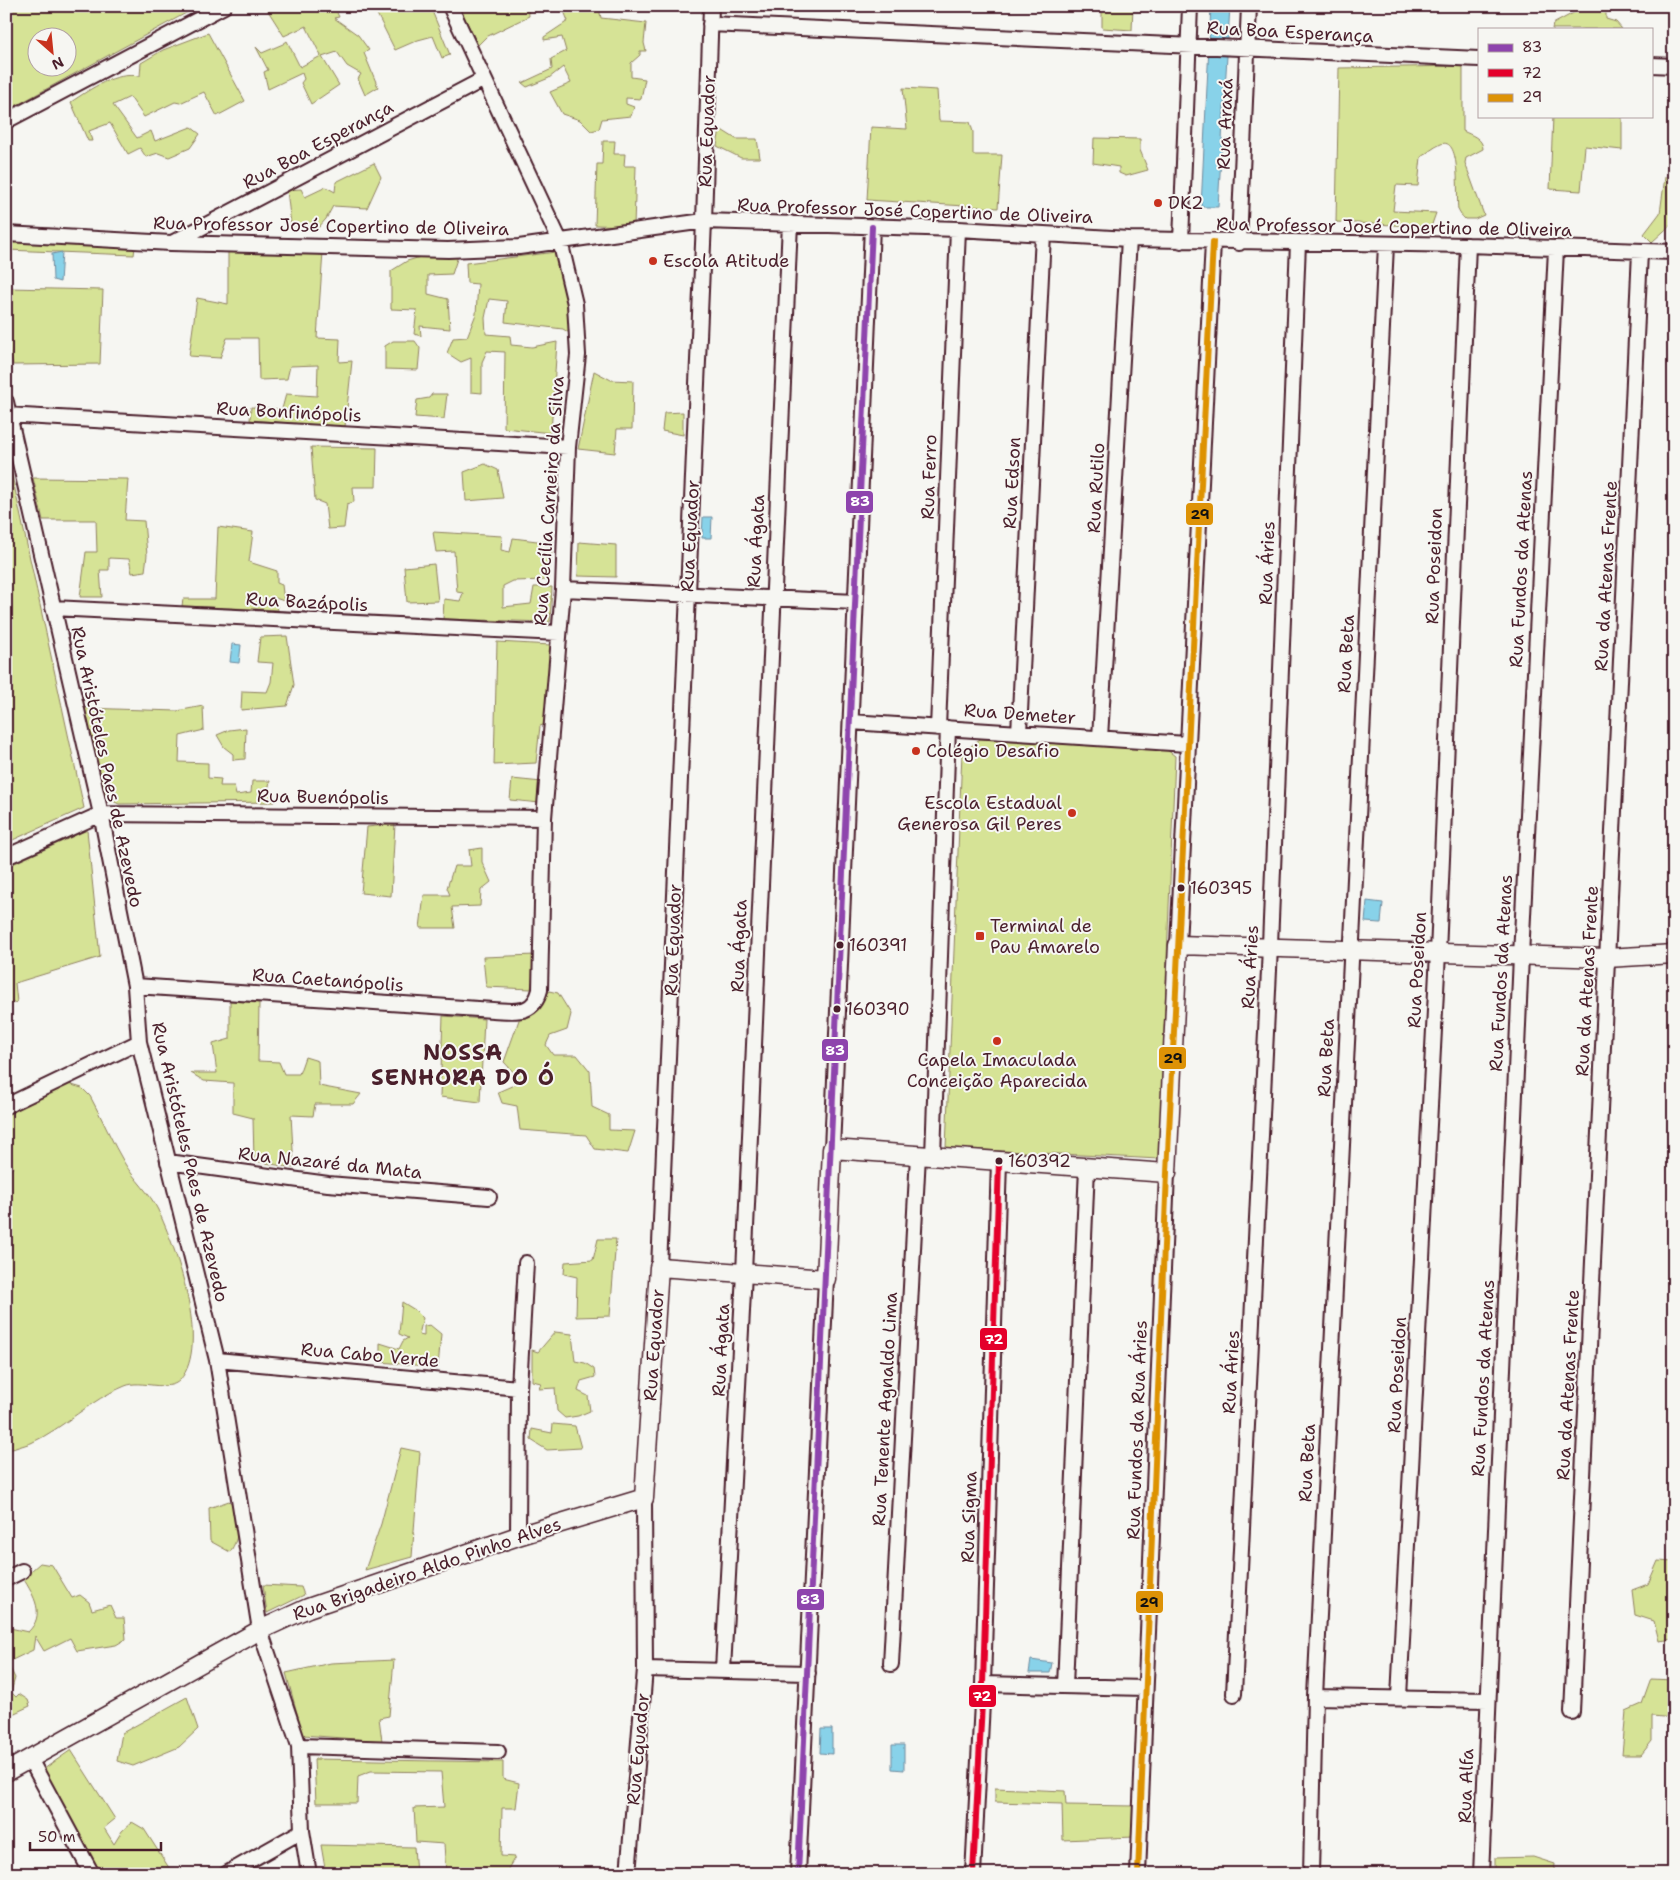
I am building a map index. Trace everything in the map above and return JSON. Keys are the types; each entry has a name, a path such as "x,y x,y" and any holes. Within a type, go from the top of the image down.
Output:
{"street":[{"path":"6,121 224,6"},
{"name":"Rua Cecília Carneiro da Silva","path":"450,6 560,242 575,304 578,355 568,447 563,589 544,818 540,990 537,1001 528,1009 518,1011"},
{"name":"Rua Equador","path":"628,1874 645,1668 644,1498 659,1267 704,220 711,6"},
{"path":"1181,241 1190,6"},
{"name":"Rua Araxá","path":"1239,243 1242,49 1249,6"},
{"name":"Rua Boa Esperança","path":"710,24 1478,58"},
{"path":"1652,65 1674,66"},
{"name":"Rua Boa Esperança","path":"171,244 484,79"},
{"name":"Rua Professor José Copertino de Oliveira","path":"6,234 171,244 448,250 518,248 704,220 958,229 1239,243 1468,245 1674,252"},
{"name":"Rua Ágata","path":"723,1670 744,1273 772,597 790,223"},
{"path":"798,1874 872,227"},
{"name":"Rua Ferro","path":"943,728 958,229"},
{"name":"Rua Edson","path":"1019,733 1043,234"},
{"name":"Rua Rutilo","path":"1100,738 1129,239"},
{"path":"832,1149 1167,1173 1213,242"},
{"name":"Rua Áries","path":"1234,1694 1270,948 1298,243"},
{"name":"Rua Beta","path":"1311,1874 1315,1697 1350,950 1386,245"},
{"name":"Rua Poseidon","path":"1399,1697 1438,953 1468,245"},
{"name":"Rua Fundos da Atenas","path":"1488,1700 1521,956 1556,248"},
{"name":"Rua da Atenas Frente","path":"1572,1712 1640,252"},
{"name":"Rua Bonfinópolis","path":"7,411 568,447"},
{"name":"Rua Aristóteles Paes de Azevedo","path":"7,411 101,814 135,986 139,1042 217,1360 260,1630 299,1746 302,1831 309,1874"},
{"path":"563,589 856,602"},
{"name":"Rua Bazápolis","path":"53,608 559,633"},
{"name":"Rua Demeter","path":"851,722 1187,744"},
{"name":"Rua Tenente Agnaldo Lima","path":"891,1664 925,1156 943,728"},
{"path":"6,857 101,814"},
{"name":"Rua Buenópolis","path":"101,814 544,818"},
{"path":"1178,944 1607,958 1638,958 1652,954 1674,954"},
{"path":"1638,958 1651,965 1674,967"},
{"name":"Rua Caetanópolis","path":"135,986 518,1011"},
{"path":"6,1106 139,1042"},
{"name":"Rua Sigma","path":"973,1874 983,1684 999,1161"},
{"name":"Rua Nazaré da Mata","path":"168,1162 328,1184 489,1197"},
{"path":"1064,1686 1087,1168"},
{"name":"Rua Fundos da Rua Áries","path":"1138,1874 1167,1173"},
{"path":"518,1536 519,1388 526,1263"},
{"path":"659,1267 826,1279"},
{"name":"Rua Cabo Verde","path":"217,1360 519,1388"},
{"name":"Rua Brigadeiro Aldo Pinho Alves","path":"6,1772 260,1630 308,1608 518,1536 644,1498"},
{"path":"6,1579 22,1571"},
{"path":"645,1668 808,1672"},
{"path":"983,1684 1145,1688"},
{"path":"1315,1697 1488,1700"},
{"name":"Rua Alfa","path":"1481,1874 1488,1700"},
{"path":"299,1746 498,1752"},
{"path":"30,1759 92,1874"},
{"path":"226,1874 302,1831"}],"green space":[{"path":"6,6 199,6 78,72 78,28 28,28 28,78 67,78 6,111"},
{"path":"265,6 334,6 339,17 334,18 358,35 369,50 364,53 378,87 365,95 358,79 361,74 347,66 337,52 322,57 339,85 311,104 301,83 304,79 302,73 268,89 264,72 268,70 256,47 262,53 287,41 300,67 321,56 306,26 284,36"},
{"path":"373,6 430,6 450,55 442,58 433,36 395,50"},
{"path":"459,6 528,6 529,16 486,37 478,45"},
{"path":"562,6 599,8 601,18 646,23 644,43 646,51 640,51 640,55 631,63 631,77 645,79 641,99 626,98 626,104 634,107 631,116 602,119 599,129 591,131 580,120 562,114 550,92 571,83 563,67 549,78 527,87 522,83 552,69 551,59 566,51 562,37 544,40 544,37 568,21"},
{"path":"1102,6 1133,6 1132,30 1102,28"},
{"path":"1579,6 1606,6 1606,19 1616,22 1621,28 1552,28 1553,24 1577,11"},
{"path":"208,33 245,101 217,116 204,92 180,103 175,102 144,117 130,97 113,105 137,138 151,131 155,141 191,127 200,134 190,148 169,157 158,153 146,157 140,148 128,154 110,123 89,131 92,141 88,141 71,102 104,82 121,76 140,76 141,63 163,50"},
{"path":"1463,66 1463,131 1479,140 1483,149 1466,158 1465,163 1484,215 1475,219 1465,219 1460,213 1458,209 1455,158 1448,144 1441,144 1421,157 1418,186 1396,185 1393,211 1436,213 1431,227 1336,222 1339,68"},
{"path":"903,88 937,90 939,121 970,122 973,132 973,155 1002,155 998,208 867,200 871,127 907,129"},
{"path":"1553,118 1622,118 1622,150 1585,146 1581,191 1550,189"},
{"path":"720,129 736,139 757,139 760,158 741,158 717,146"},
{"path":"1094,138 1140,139 1140,150 1148,170 1126,176 1119,173 1119,167 1093,163"},
{"path":"603,141 615,141 614,154 625,154 624,166 636,166 634,226 595,225 597,164 602,164"},
{"path":"374,163 381,177 367,208 333,206 326,219 318,228 291,225 287,190 301,189 305,197 326,187 335,192 336,182"},
{"path":"1674,176 1674,222 1652,242 1644,234 1660,213 1665,177"},
{"path":"6,240 135,247 134,255 6,250"},
{"path":"228,251 323,252 317,338 340,339 339,362 352,361 345,427 250,420 251,407 282,409 286,394 317,396 318,365 290,366 287,379 259,380 258,338 227,338 220,358 189,356 197,298 228,304"},
{"path":"556,252 567,289 571,334 563,329 505,322 507,301 489,299 485,318 486,334 510,336 511,345 532,347 557,342 551,433 504,428 505,352 487,351 482,362 482,393 471,392 471,358 461,362 447,353 453,338 467,337 476,314 478,284 467,283 466,263"},
{"path":"424,256 458,256 452,274 428,275 428,294 448,299 450,329 420,326 421,336 414,334 417,310 391,309 391,271 407,261"},
{"path":"6,288 103,290 100,364 13,365 6,338"},
{"path":"393,341 415,341 420,348 418,370 385,369 385,346"},
{"path":"594,371 611,380 633,381 632,429 617,429 615,453 578,449"},
{"path":"432,394 447,394 444,419 415,417 417,400 429,398"},
{"path":"683,412 683,435 662,431 664,413"},
{"path":"311,447 377,448 376,487 353,487 354,502 347,504 344,528 328,529 325,504 315,500"},
{"path":"6,448 84,808 6,843"},
{"path":"485,464 498,470 503,498 466,501 464,472"},
{"path":"33,478 128,479 125,520 144,521 147,555 145,571 132,573 129,559 109,558 109,570 100,570 102,597 80,597 86,552 97,552 96,520 43,520"},
{"path":"218,527 253,532 249,562 277,571 277,583 282,585 284,601 275,598 278,610 182,606 183,599 215,599"},
{"path":"433,532 502,536 501,550 510,552 513,538 553,543 548,580 513,581 503,586 503,607 531,604 534,587 552,587 550,622 443,619 444,599 460,601 463,593 457,592 454,551 436,552"},
{"path":"579,542 616,545 616,577 578,576"},
{"path":"434,564 438,601 407,602 404,567"},
{"path":"287,636 294,685 287,706 241,710 242,691 267,692 271,682 273,663 257,662 260,637"},
{"path":"497,642 551,645 549,723 540,726 536,763 494,765"},
{"path":"203,706 204,730 180,736 179,762 208,763 208,778 221,779 220,786 234,786 236,795 251,793 252,781 270,781 268,791 273,794 274,802 119,804 104,797 83,708 177,711"},
{"path":"246,728 245,759 233,760 233,754 224,747 217,735 229,730"},
{"path":"980,739 1167,750 1175,756 1159,1159 946,1148 962,753"},
{"path":"512,779 542,782 540,803 510,800"},
{"path":"395,824 391,896 361,893 367,827"},
{"path":"87,830 100,957 15,983 17,1002 6,1005 6,867"},
{"path":"482,848 482,862 491,882 481,890 480,906 452,907 455,928 420,928 424,895 450,895 447,888 454,866 471,866 469,850"},
{"path":"536,955 531,989 486,987 483,957"},
{"path":"549,991 558,993 571,1014 567,1030 550,1036 546,1045 553,1055 577,1055 590,1071 592,1107 609,1115 609,1130 635,1131 628,1153 595,1149 586,1135 520,1130 517,1106 502,1103 498,1092 514,1085 519,1078 504,1062 520,1017 538,1008"},
{"path":"230,1001 259,1003 258,1061 279,1062 284,1074 299,1074 305,1057 318,1061 319,1086 361,1094 353,1104 315,1104 313,1116 291,1115 294,1168 254,1161 253,1118 233,1113 233,1083 204,1081 191,1073 217,1073 213,1044 230,1039"},
{"path":"443,1016 484,1019 480,1102 440,1097"},
{"path":"58,1081 82,1088 90,1096 125,1164 158,1210 181,1271 191,1320 192,1344 189,1364 180,1380 175,1384 162,1386 131,1384 125,1386 101,1398 43,1437 6,1451 6,1178 13,1167 6,1151 6,1112"},
{"path":"598,1239 616,1239 610,1316 576,1317 577,1277 564,1274 565,1262 593,1260"},
{"path":"402,1302 415,1310 423,1318 419,1335 424,1336 424,1326 430,1325 441,1334 438,1367 380,1362 380,1343 399,1349 403,1341 408,1338 399,1334"},
{"path":"555,1332 572,1334 575,1361 585,1363 594,1369 595,1377 581,1381 578,1391 588,1396 590,1411 578,1416 565,1418 557,1411 555,1388 539,1389 541,1383 532,1381 532,1350 538,1352"},
{"path":"553,1424 575,1426 581,1448 547,1450 531,1440 532,1429 552,1433"},
{"path":"401,1448 420,1452 412,1557 365,1570 381,1524"},
{"path":"229,1501 236,1507 238,1525 236,1541 230,1552 210,1541 209,1508"},
{"path":"1658,1561 1674,1562 1674,1639 1659,1641 1654,1621 1635,1615 1632,1590 1648,1584"},
{"path":"40,1563 52,1565 72,1598 80,1595 89,1602 92,1610 110,1605 116,1618 124,1618 126,1639 116,1645 77,1651 70,1638 44,1651 35,1636 33,1650 6,1663 6,1630 10,1628 28,1632 36,1619 36,1605 23,1578"},
{"path":"263,1585 301,1587 304,1595 267,1613"},
{"path":"394,1660 389,1716 379,1718 382,1741 303,1735 286,1673 331,1663"},
{"path":"6,1668 10,1668 15,1678 11,1692 16,1697 19,1694 28,1700 30,1706 6,1717"},
{"path":"1651,1679 1674,1680 1674,1718 1652,1716 1652,1741 1641,1755 1622,1755 1626,1711 1642,1704"},
{"path":"187,1697 198,1729 179,1747 133,1766 117,1761 122,1733"},
{"path":"71,1750 115,1819 104,1828 114,1844 122,1831 132,1822 144,1829 173,1874 99,1874 44,1769"},
{"path":"314,1759 503,1762 503,1779 519,1783 516,1808 502,1808 501,1856 515,1857 505,1874 446,1874 444,1844 416,1842 414,1808 444,1807 441,1772 371,1771 358,1776 357,1803 316,1803"},
{"path":"995,1788 1065,1791 1066,1805 1134,1806 1134,1837 1063,1840 1062,1804 995,1802"},
{"path":"321,1845 414,1847 416,1874 326,1874"},
{"path":"1533,1857 1555,1864 1554,1874 1494,1874 1494,1858"}],"water":[{"path":"1211,6 1230,6 1218,207 1201,207"},
{"path":"62,252 60,282 53,280 52,254"},
{"path":"703,517 712,517 711,538 702,538"},
{"path":"232,644 241,645 239,663 230,662"},
{"path":"1367,901 1383,903 1381,923 1365,922"},
{"path":"1031,1660 1052,1663 1050,1673 1029,1673"},
{"path":"821,1729 832,1729 832,1754 820,1753"},
{"path":"892,1745 904,1745 904,1770 892,1769"}],"transit line":[{"name":"83","path":"798,1874 872,227"},
{"name":"29","path":"1138,1874 1167,1173 1213,242"},
{"name":"72","path":"973,1874 983,1684 999,1161"}],"place":[{"name":"DK2","path":"1158,203"},
{"name":"Escola Atitude","path":"653,261"},
{"name":"Colégio Desafio","path":"916,751"},
{"name":"Escola Estadual Generosa Gil Peres","path":"1072,813"},
{"name":"160395","path":"1181,888"},
{"name":"Terminal de Pau Amarelo","path":"980,936"},
{"name":"160391","path":"840,945"},
{"name":"160390","path":"837,1009"},
{"name":"Capela Imaculada Conceição Aparecida","path":"997,1041"},
{"name":"160392","path":"999,1161"}],"district":[{"name":"NOSSA SENHORA DO Ó","path":"463,1064"}]}
